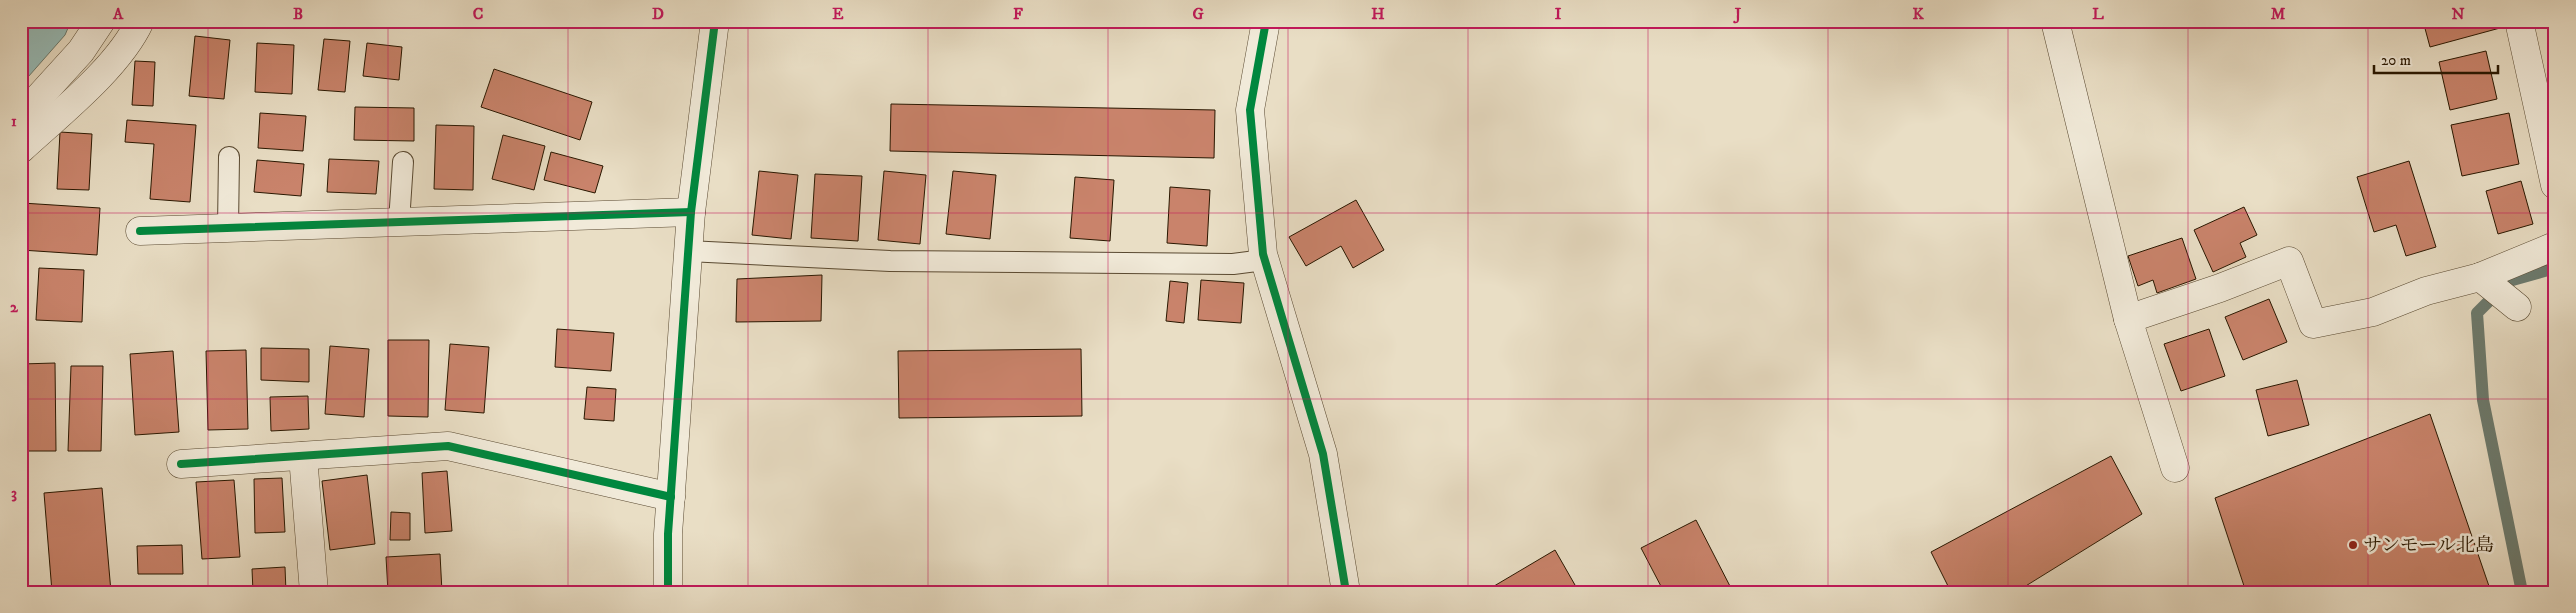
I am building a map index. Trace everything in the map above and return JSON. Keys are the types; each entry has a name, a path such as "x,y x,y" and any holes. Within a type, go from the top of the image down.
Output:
{"street":[{"path":"21,117 81,51 102,21"},
{"path":"21,148 95,80 133,36 140,21"},
{"path":"668,592 670,497 691,212 716,21"},
{"path":"1266,21 1250,110 1264,260 1323,454 1346,592"},
{"path":"2055,21 2128,319 2175,468"},
{"path":"2519,21 2555,185"},
{"path":"140,231 691,212"},
{"path":"2128,319 2220,288 2289,261 2313,324 2373,312 2426,291 2480,277 2555,246"},
{"path":"2480,277 2517,307"},
{"path":"181,464 448,446 670,497"},
{"path":"303,456 314,592"}],"lane":[{"path":"228,227 229,157"},
{"path":"400,222 403,162"},
{"path":"688,252 890,261 1234,264 1264,260"}],"water":[{"path":"21,21 71,21 65,35 21,85"}],"building":[{"path":"2423,21 2498,21 2500,28 2430,47"},
{"path":"195,36 230,40 224,99 189,96"},
{"path":"324,39 350,41 345,92 318,90"},
{"path":"257,43 294,45 292,94 255,92"},
{"path":"367,43 402,47 399,80 363,76"},
{"path":"2486,51 2497,99 2450,110 2439,62"},
{"path":"135,61 155,62 153,106 132,105"},
{"path":"494,69 592,102 580,140 481,107"},
{"path":"891,104 1215,110 1214,158 890,151"},
{"path":"355,107 414,108 414,141 354,140"},
{"path":"260,113 306,116 303,151 258,148"},
{"path":"2509,113 2519,164 2462,176 2451,125"},
{"path":"127,120 196,125 190,202 150,199 154,144 125,142"},
{"path":"436,125 474,126 473,190 434,189"},
{"path":"60,132 92,134 89,190 57,189"},
{"path":"503,135 545,146 534,190 492,179"},
{"path":"551,152 603,166 595,193 544,180"},
{"path":"329,159 379,161 376,194 327,192"},
{"path":"257,160 304,164 301,196 254,192"},
{"path":"2409,161 2436,247 2406,256 2396,225 2374,232 2357,177"},
{"path":"759,171 798,175 791,239 752,235"},
{"path":"884,171 926,175 920,244 878,240"},
{"path":"953,171 996,175 990,239 946,234"},
{"path":"815,174 862,176 858,241 811,238"},
{"path":"1075,177 1114,180 1110,241 1070,238"},
{"path":"2521,181 2533,224 2498,234 2486,191"},
{"path":"1170,187 1210,190 1207,246 1167,243"},
{"path":"1356,200 1384,250 1353,268 1341,246 1306,266 1289,237"},
{"path":"22,203 100,208 97,255 21,250"},
{"path":"2244,207 2257,235 2240,243 2246,257 2213,272 2194,230"},
{"path":"2182,238 2196,279 2157,293 2153,280 2138,286 2128,256"},
{"path":"39,268 84,270 82,322 36,320"},
{"path":"822,275 821,321 736,322 737,279"},
{"path":"1201,280 1244,283 1241,323 1198,320"},
{"path":"1170,281 1188,283 1184,323 1166,321"},
{"path":"2269,299 2287,342 2243,360 2225,317"},
{"path":"557,329 614,333 611,371 555,367"},
{"path":"2209,329 2225,376 2181,391 2164,344"},
{"path":"388,340 429,340 428,417 388,416"},
{"path":"450,344 489,347 484,413 445,410"},
{"path":"330,346 369,349 364,417 325,414"},
{"path":"261,348 309,349 309,382 261,380"},
{"path":"1081,349 1082,416 899,418 898,351"},
{"path":"246,350 248,429 208,430 206,351"},
{"path":"173,351 179,432 135,435 130,354"},
{"path":"55,363 56,451 21,451 21,364"},
{"path":"71,366 103,366 101,451 68,451"},
{"path":"2297,380 2309,425 2268,436 2256,390"},
{"path":"587,387 616,389 614,421 584,419"},
{"path":"308,396 309,429 271,431 270,397"},
{"name":"サンモール北島","path":"2430,414 2491,592 2246,592 2215,498"},
{"path":"2111,456 2142,514 2016,592 1951,592 1931,552"},
{"path":"447,471 452,531 425,533 422,473"},
{"path":"367,475 375,544 330,550 322,481"},
{"path":"282,478 285,532 255,533 254,479"},
{"path":"234,480 240,557 202,559 196,482"},
{"path":"102,488 111,592 52,592 44,493"},
{"path":"391,512 410,513 410,540 390,540"},
{"path":"1696,520 1733,592 1664,592 1641,548"},
{"path":"182,545 183,574 138,574 137,546"},
{"path":"1555,550 1579,592 1484,592"},
{"path":"440,554 442,592 388,592 386,557"},
{"path":"285,567 286,592 253,592 252,569"}],"waterway":[{"path":"2522,592 2483,400 2477,313 2509,281 2555,268"}],"cycle path":[{"path":"668,592 668,534 691,212 715,21"},
{"path":"1266,21 1250,110 1263,254 1323,454 1346,592"},
{"path":"140,231 691,212"},
{"path":"181,464 448,446 671,497"}],"place":[{"name":"サンモール北島","path":"2353,545"}]}
